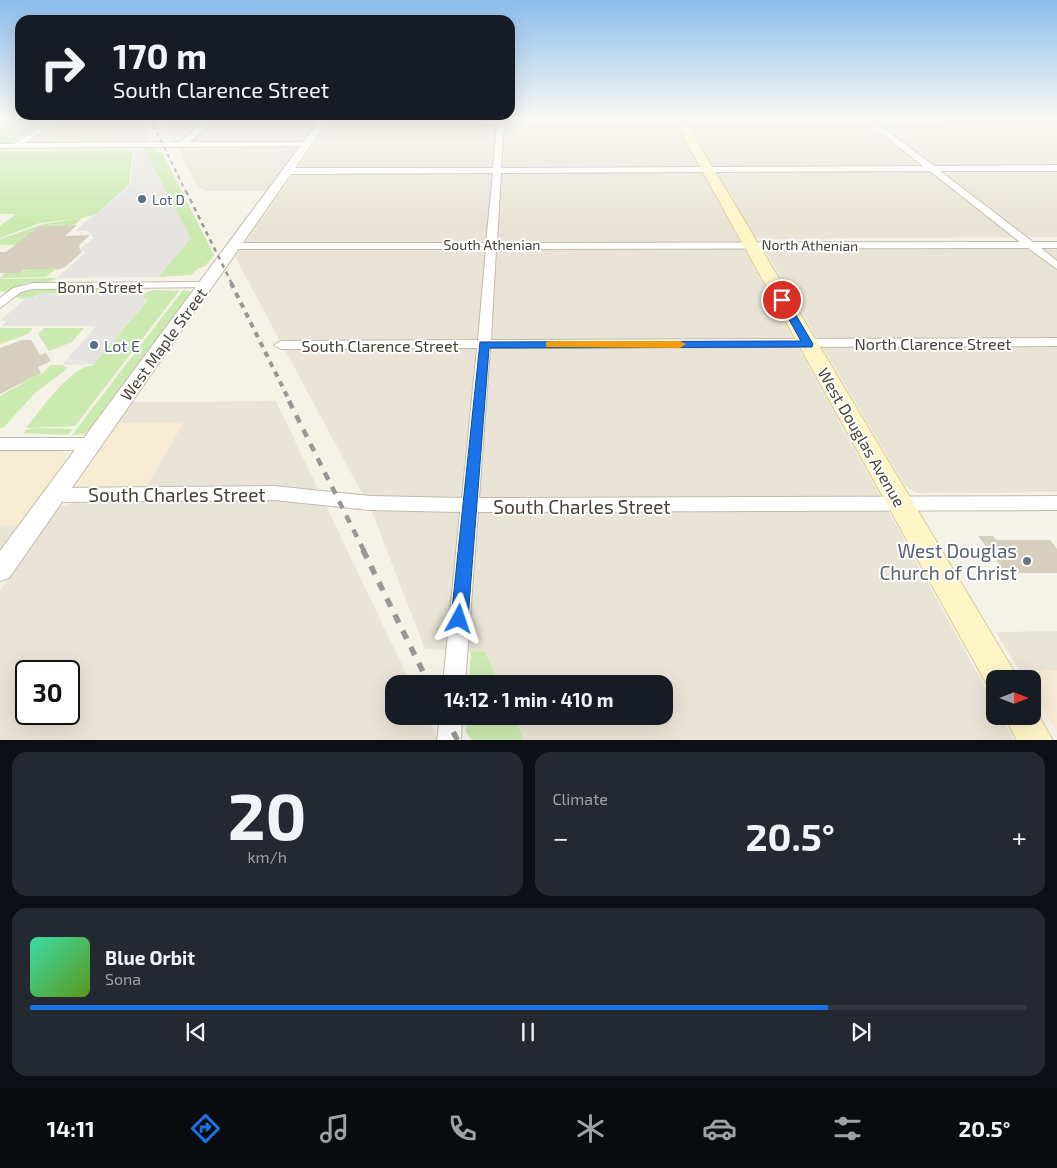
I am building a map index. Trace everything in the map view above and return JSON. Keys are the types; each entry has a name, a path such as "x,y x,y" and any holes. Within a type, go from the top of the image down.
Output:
{"main road":[{"name":"West Douglas Avenue","path":"697,153 996,670"},
{"path":"1027,725 1036,740"}],"street":[{"name":"West Maple Street","path":"0,570 302,153"},
{"path":"455,675 499,153"},
{"path":"911,153 1057,266"},
{"path":"289,171 1057,168"},
{"name":"North Athenian","path":"750,244 776,246 1026,242 1057,238"},
{"name":"North Athenian","path":"1026,242 1057,245"},
{"name":"South Athenian","path":"235,246 750,244"},
{"name":"Bonn Street","path":"0,304 17,290 34,286 206,285"},
{"name":"North Clarence Street","path":"808,344 1057,342"},
{"name":"South Clarence Street","path":"281,346 808,344"},
{"path":"0,444 92,444"},
{"name":"South Charles Street","path":"54,495 274,493 370,503 469,505 663,506 1057,503"},
{"path":"448,740 450,725"}],"shaded area":[{"name":"Lot D","path":"134,153 146,153 191,238 158,277 57,278 86,252 78,251 94,238 87,231 75,231 131,185"},
{"path":"180,153 296,153 267,191 207,191 198,187"},
{"path":"309,153 691,153 986,689 986,725 1006,725 1014,740 524,740 518,725 673,725 673,675 495,675 485,652 425,649 372,512 235,257"},
{"path":"704,153 1057,153 1057,237 760,239 754,236"},
{"path":"1057,247 1057,492 918,493 909,489 904,484 765,251 765,249 770,248"},
{"name":"Lot E","path":"40,293 146,293 142,298 148,299 94,364 62,365 96,326 2,326 7,321 0,321 27,297 36,297"},
{"path":"276,401 407,675 385,675 385,725 431,725 438,740 0,740 0,590 59,507 72,503 137,503 183,423 118,423 133,402"},
{"path":"184,422 145,488 75,487 118,423"},
{"path":"0,451 61,451 66,454 63,466 19,525 0,525"},
{"path":"0,525 19,525 0,551"},
{"path":"1057,631 1057,670 1018,670 996,632"},
{"path":"1041,670 1057,670 1057,733 1041,706"}],"green space":[{"path":"0,153 133,153 129,185 96,214 82,218 74,225 39,226 18,245 0,245 0,239 44,224 81,218 40,223 0,238 0,226 16,214 0,214"},
{"path":"146,153 162,153 214,255 205,266 197,269 191,275 158,277 190,239"},
{"path":"54,267 56,269 46,277 0,278 5,273"},
{"path":"58,278 47,282 26,283 9,291 0,291 0,279"},
{"path":"30,289 136,290 135,293 40,293 28,298 15,297 21,292"},
{"path":"154,290 179,291 75,426 26,428 66,381 84,367 93,365 148,300 141,298 145,293"},
{"path":"183,290 191,292 90,429 84,434 72,435"},
{"path":"0,328 33,328 28,334 0,344"},
{"path":"44,328 84,328 72,342 49,351 38,334"},
{"path":"51,365 62,365 68,368 35,393 3,428 0,428 0,396 41,373 40,376"},
{"path":"33,428 73,429 67,435 24,433 25,430"},
{"path":"471,651 485,652 495,675 470,675"},
{"path":"466,725 518,725 524,740 471,740 466,732"}],"building":[{"path":"77,225 65,236 90,235 79,245 81,253 65,267 57,270 54,267 22,270 19,273 0,273 0,252 6,252 39,226"},
{"path":"22,340 31,340 40,355 46,353 51,361 38,367 41,373 0,394 0,348"},
{"name":"West Douglas Church of Christ","path":"978,536 993,536 996,540 1050,540 1057,549 1057,573 1006,573"}],"railway":[{"path":"167,153 186,192"},
{"path":"186,191 232,284"},
{"path":"231,283 290,402"},
{"path":"289,401 364,551"},
{"path":"363,550 425,675"},
{"path":"450,725 457,740"}],"slow traffic":[{"path":"550,344 680,344"}],"place":[{"name":"Lot D","path":"142,199"},
{"name":"Lot E","path":"94,345"},
{"name":"West Douglas Church of Christ","path":"1027,561"}],"route":[{"path":"459,619 484,345 808,344 782,300"}]}
